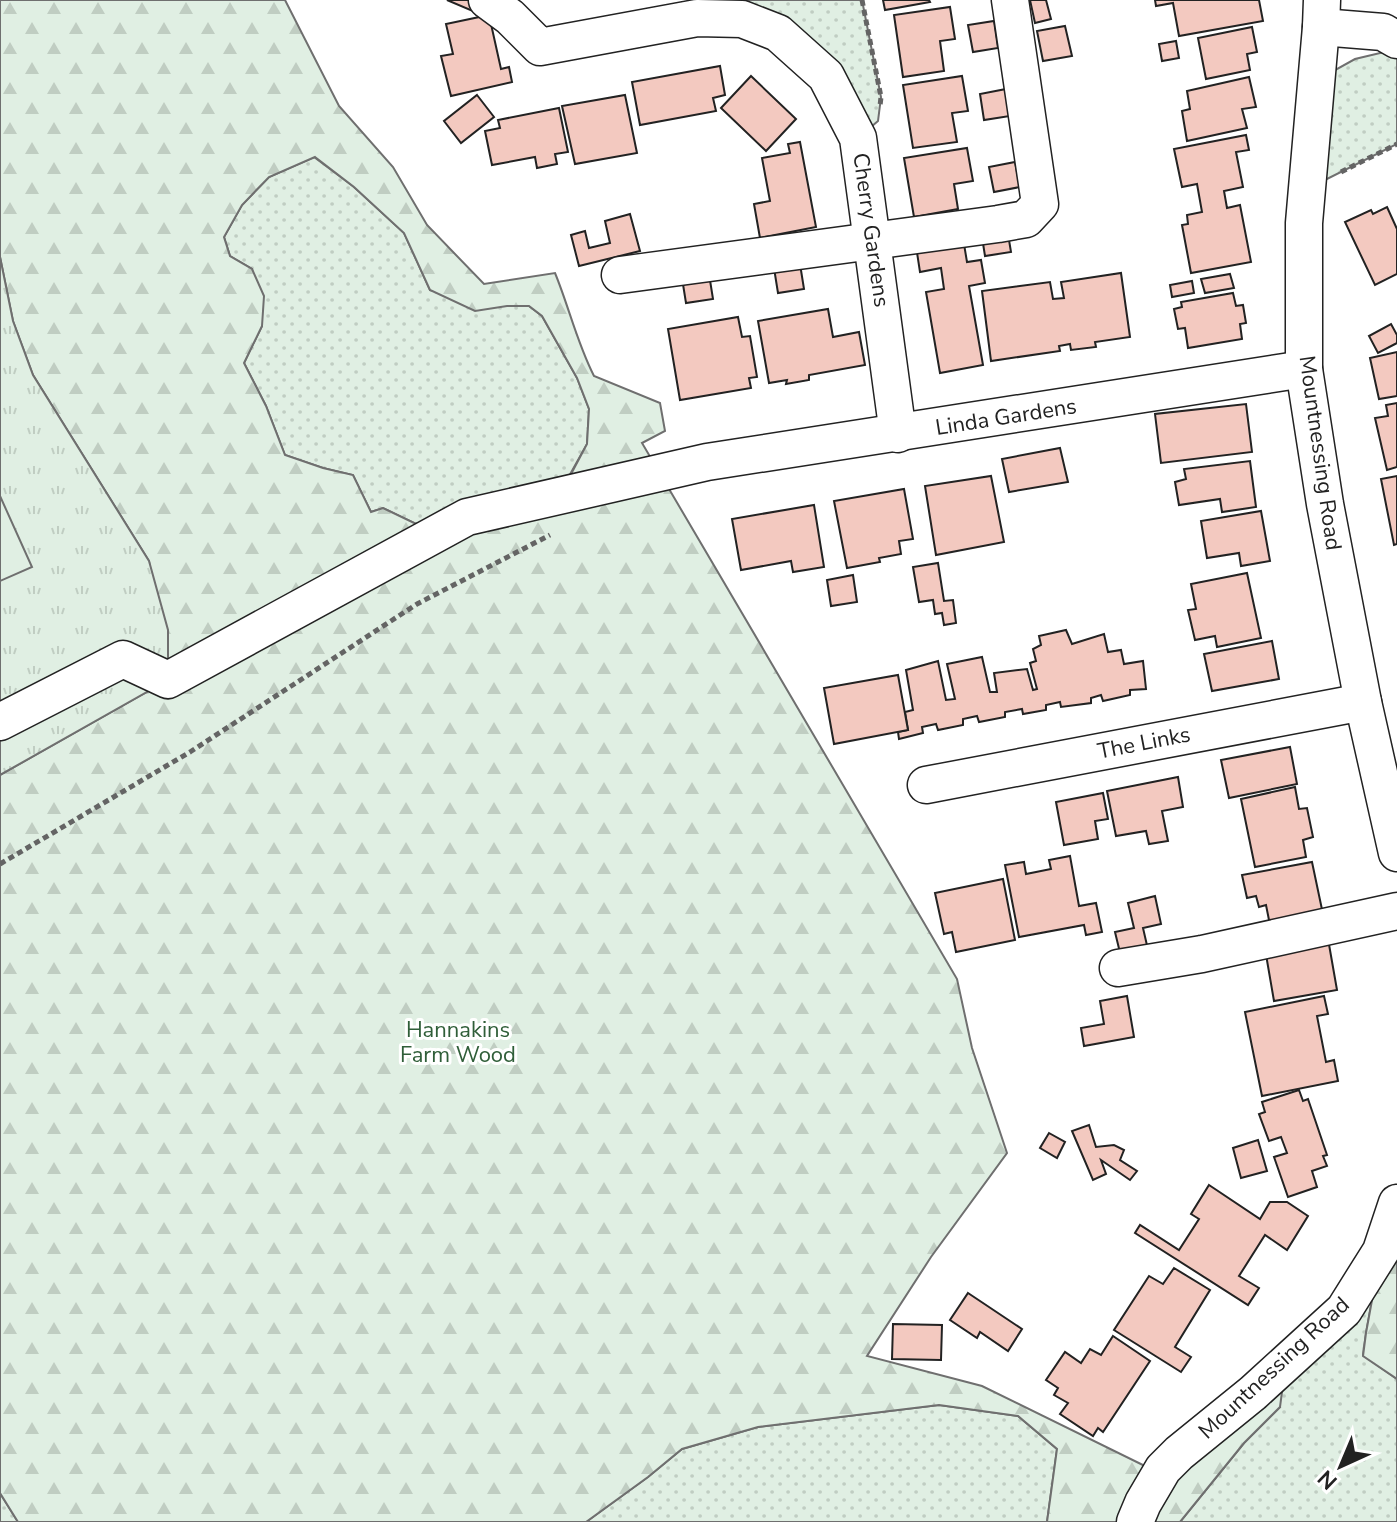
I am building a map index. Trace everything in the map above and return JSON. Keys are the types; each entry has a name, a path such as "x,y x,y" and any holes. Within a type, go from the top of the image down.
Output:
{"street":[{"name":"Cherry Gardens","path":"487,0 510,17 540,47 646,13 742,19 778,33 826,76 858,138 898,434"},
{"path":"620,275 1026,219 1040,204 1010,0"},
{"path":"1322,14 1383,32 1397,40"},
{"name":"Mountnessing Road","path":"1322,14 1304,223 1304,369 1325,504 1363,702 1397,853"},
{"name":"Linda Gardens","path":"0,722 123,659 168,680 467,517 707,462 1304,369"},
{"name":"The Links","path":"926,785 1363,702"},
{"path":"1118,968 1202,954 1397,911"},
{"name":"Mountnessing Road","path":"1135,1522 1163,1469 1344,1310 1381,1251 1397,1203"}],"path":[{"path":"858,138 878,121 881,97 862,0"},
{"path":"1307,189 1397,144"},
{"path":"0,864 190,752 417,604 558,530"}],"green space":[{"name":"Hannakins Farm Wood","path":"0,0 285,0 339,106 393,167 427,225 484,284 555,273 594,376 660,403 665,431 642,443 957,979 972,1048 1007,1153 931,1257 867,1356 982,1386 1153,1470 1264,1383 1282,1392 1280,1407 1244,1443 1180,1522 1047,1522 1057,1449 1018,1416 939,1405 758,1427 682,1449 586,1522 18,1522 0,1493 0,775 168,680 149,561 33,375 13,321 0,257","holes":["315,157 354,187 404,233 430,290 475,311 529,306 542,316 577,378 589,409 587,444 569,478 416,524 383,508 371,512 353,475 285,455 266,406 244,363 262,326 264,296 252,269 230,256 224,237 242,205 269,177"]},
{"path":"698,0 862,0 881,97 878,121 858,138 778,33 697,18"},
{"path":"1397,49 1397,144 1307,189 1317,80 1355,59"},
{"path":"314,157 354,187 404,233 430,290 507,306 529,306 542,316 577,378 589,409 587,444 568,478 416,524 383,508 371,512 353,475 285,455 266,406 244,363 262,326 252,269 230,256 224,237 242,205 269,177"},
{"path":"0,257 13,321 33,375 149,561 168,630 168,680 0,775"},
{"path":"0,496 32,567 0,581"},
{"path":"1381,1251 1363,1355 1397,1379 1397,1522 1180,1522 1244,1443 1280,1407 1264,1383"},
{"path":"1381,1251 1397,1259 1397,1379 1363,1356"},
{"path":"939,1405 1018,1416 1057,1449 1047,1522 586,1522 682,1449 758,1427"},
{"path":"0,1493 18,1522 0,1522"}],"building":[{"path":"447,0 479,0 475,12"},
{"path":"883,0 929,0 930,2 885,10"},
{"path":"1030,0 1046,0 1051,19 1035,23"},
{"path":"1155,0 1259,0 1263,21 1179,36 1173,3 1156,6"},
{"path":"950,7 955,39 940,41 944,71 903,77 894,15"},
{"path":"489,15 501,69 509,67 512,82 451,96 441,56 453,54 446,24"},
{"path":"994,21 998,48 973,52 968,25"},
{"path":"1065,26 1072,56 1043,61 1037,31"},
{"path":"1252,27 1257,52 1247,54 1250,70 1206,79 1198,38"},
{"path":"1176,41 1179,58 1162,61 1159,44"},
{"path":"720,66 725,95 713,98 716,111 640,125 632,82"},
{"path":"751,76 796,119 766,151 721,108"},
{"path":"962,76 968,111 952,113 957,142 913,148 903,85"},
{"path":"1249,77 1256,107 1242,109 1247,128 1187,141 1182,111 1190,109 1187,91"},
{"path":"1006,89 1010,116 984,120 980,94"},
{"path":"477,95 494,117 461,143 444,121"},
{"path":"625,95 637,153 575,164 562,106"},
{"path":"559,108 568,152 555,154 557,164 537,168 535,157 492,165 485,131 500,128 498,120"},
{"path":"1246,135 1249,150 1236,152 1243,187 1224,191 1227,208 1240,205 1251,262 1191,273 1182,225 1188,224 1187,215 1202,212 1197,184 1182,187 1174,149"},
{"path":"800,142 816,227 760,238 754,204 770,201 762,158 790,153 788,144"},
{"path":"967,148 973,181 954,184 958,209 914,217 904,158"},
{"path":"1015,162 1020,187 994,192 989,167"},
{"path":"1387,207 1397,229 1397,274 1375,285 1345,222 1371,210 1373,214"},
{"path":"630,214 640,251 579,266 571,235 585,231 589,248 610,243 605,221"},
{"path":"1008,234 1011,252 985,256 982,237"},
{"path":"963,238 967,262 981,260 985,283 969,286 983,365 940,373 926,292 944,289 941,268 920,272 916,246"},
{"path":"800,264 804,289 778,293 774,268"},
{"path":"1121,273 1130,337 1095,342 1096,347 1071,350 1070,344 1059,346 1060,351 991,361 982,291 1050,282 1053,299 1064,298 1061,282"},
{"path":"709,274 713,299 686,303 682,278"},
{"path":"1230,274 1234,288 1205,293 1201,279"},
{"path":"1192,281 1194,293 1172,297 1170,285"},
{"path":"1233,293 1236,306 1243,305 1246,323 1240,324 1242,339 1188,348 1185,328 1178,329 1174,309 1182,307 1181,302"},
{"path":"828,309 833,337 859,332 865,365 809,375 809,380 769,383 758,321"},
{"path":"738,317 742,337 750,336 757,377 749,378 751,388 680,400 668,329"},
{"path":"1391,324 1397,335 1397,343 1378,353 1369,336"},
{"path":"1397,352 1397,396 1379,399 1370,358"},
{"path":"1397,403 1397,467 1387,470 1375,418 1388,416 1386,405"},
{"path":"1246,404 1252,452 1161,463 1155,414"},
{"path":"1060,448 1068,482 1009,492 1002,459"},
{"path":"1250,461 1256,507 1222,512 1220,499 1179,505 1175,482 1186,479 1184,469"},
{"path":"991,476 1004,542 936,555 925,486"},
{"path":"1397,476 1397,544 1394,545 1381,479"},
{"path":"904,489 913,539 899,541 901,554 879,558 880,562 847,568 834,501"},
{"path":"814,505 824,567 793,572 791,561 741,570 732,519"},
{"path":"1261,511 1270,561 1241,566 1239,553 1207,558 1201,521"},
{"path":"938,563 944,601 953,600 956,623 944,625 942,613 935,614 933,600 919,602 913,567"},
{"path":"1247,573 1261,638 1217,647 1215,636 1195,640 1188,610 1196,609 1191,584"},
{"path":"853,575 857,602 831,606 827,580"},
{"path":"1066,630 1072,644 1104,634 1108,652 1121,650 1124,664 1143,661 1146,689 1130,690 1130,695 1103,701 1101,695 1091,698 1091,703 1061,707 1060,702 1046,705 1046,710 1023,714 1022,709 1005,712 1005,717 979,722 977,716 963,719 963,725 938,730 936,724 922,727 923,733 899,739 898,732 908,730 905,712 913,710 906,670 938,661 946,700 955,699 947,664 982,657 990,692 997,692 994,673 1027,669 1033,690 1037,689 1030,663 1036,661 1033,649 1041,645 1039,636"},
{"path":"1272,641 1279,679 1212,691 1204,654"},
{"path":"898,675 908,730 834,744 824,688"},
{"path":"1290,747 1297,784 1229,798 1221,760"},
{"path":"1178,777 1183,807 1162,811 1168,841 1149,844 1146,831 1116,836 1107,791"},
{"path":"1295,787 1299,809 1307,808 1313,837 1303,840 1306,857 1255,867 1241,799"},
{"path":"1103,793 1108,819 1095,821 1098,839 1064,845 1056,802"},
{"path":"1070,856 1079,906 1096,903 1102,932 1086,935 1084,925 1019,937 1005,865 1024,862 1026,874 1051,869 1049,860"},
{"path":"1312,862 1324,919 1271,930 1266,905 1259,907 1256,896 1247,898 1242,875"},
{"path":"1003,879 1015,940 956,952 952,932 944,934 935,893"},
{"path":"1155,896 1161,924 1143,928 1149,954 1122,961 1115,932 1134,928 1128,903"},
{"path":"1327,933 1337,990 1274,1001 1264,943"},
{"path":"1127,996 1134,1037 1084,1046 1081,1028 1104,1024 1100,1001"},
{"path":"1324,996 1328,1014 1317,1016 1326,1062 1334,1060 1338,1081 1262,1096 1245,1012"},
{"path":"1299,1090 1303,1101 1308,1099 1327,1155 1323,1156 1327,1166 1312,1171 1317,1187 1288,1197 1274,1157 1287,1153 1281,1137 1269,1141 1259,1114 1265,1112 1262,1102"},
{"path":"1089,1125 1096,1147 1114,1145 1124,1150 1120,1160 1137,1171 1130,1180 1101,1160 1106,1174 1093,1180 1072,1131"},
{"path":"1049,1133 1065,1142 1057,1158 1040,1148"},
{"path":"1258,1140 1267,1171 1241,1178 1233,1148"},
{"path":"1209,1185 1260,1219 1270,1202 1287,1202 1308,1216 1287,1250 1265,1235 1239,1276 1259,1288 1248,1305 1135,1233 1140,1225 1179,1250 1199,1219 1191,1214"},
{"path":"1174,1268 1210,1290 1175,1347 1191,1357 1181,1372 1114,1330 1149,1276 1163,1284"},
{"path":"968,1293 1022,1329 1008,1351 980,1332 977,1338 950,1320"},
{"path":"893,1324 942,1325 941,1360 892,1359"},
{"path":"1113,1336 1150,1361 1103,1432 1098,1428 1093,1436 1060,1414 1068,1403 1054,1395 1058,1388 1046,1380 1065,1352 1081,1363 1090,1349 1101,1355"}]}
